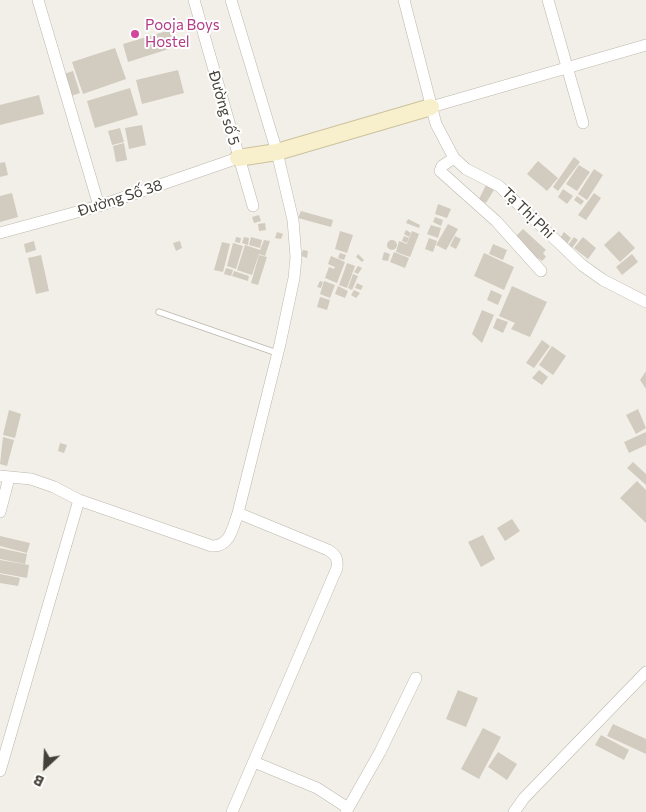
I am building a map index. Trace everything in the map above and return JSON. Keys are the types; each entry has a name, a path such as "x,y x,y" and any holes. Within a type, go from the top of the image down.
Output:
{"street":[{"path":"38,0 99,206"},
{"name":"Đường số 5","path":"194,0 253,206"},
{"path":"0,512 4,477 31,479 54,487 79,500 212,546 220,546 226,543 238,513 278,353 294,278 296,257 294,220 277,152 231,0"},
{"name":"Tạ Thị Phi","path":"404,0 436,124 454,158 466,169 499,186 582,265 603,280 646,302"},
{"path":"548,0 583,123"},
{"path":"238,158 277,152 646,45"},
{"name":"Đường Số 38","path":"0,233 99,206 238,158"},
{"path":"454,158 441,167 440,171 496,221 540,271"},
{"path":"0,771 79,500"},
{"path":"232,812 337,568 338,561 335,554 328,550 238,513"},
{"path":"514,812 524,798 646,672"},
{"path":"254,762 318,788 347,810 380,752 416,678"}],"lane":[{"path":"159,312 278,353"}],"building":[{"path":"170,30 175,47 128,62 123,44"},
{"path":"115,48 126,79 83,94 72,62"},
{"path":"178,70 184,93 142,104 136,80"},
{"path":"73,71 80,93 71,96 64,74"},
{"path":"130,88 138,115 95,128 87,101"},
{"path":"39,95 44,114 0,125 0,105"},
{"path":"142,125 146,145 129,149 125,128"},
{"path":"120,128 124,142 112,145 108,131"},
{"path":"124,143 127,160 116,162 113,146"},
{"path":"574,157 580,162 558,191 553,187"},
{"path":"538,161 558,178 547,191 527,174"},
{"path":"5,162 8,175 0,177 0,163"},
{"path":"579,165 590,172 577,191 566,184"},
{"path":"594,169 603,175 587,200 578,194"},
{"path":"486,185 494,190 486,203 479,199"},
{"path":"563,189 573,196 567,204 558,197"},
{"path":"12,193 18,217 0,222 0,196"},
{"path":"594,193 601,198 586,220 578,215"},
{"path":"577,196 584,201 581,205 574,200"},
{"path":"438,204 451,209 447,218 435,214"},
{"path":"301,211 333,220 331,227 298,218"},
{"path":"259,215 261,221 254,223 252,217"},
{"path":"435,217 443,220 441,226 433,222"},
{"path":"408,219 420,225 419,228 406,223"},
{"path":"265,223 266,230 259,231 258,224"},
{"path":"448,224 458,229 446,250 436,245"},
{"path":"431,225 441,228 438,238 427,234"},
{"path":"523,229 546,250 543,253 546,257 542,261 537,259 514,238"},
{"path":"406,230 411,233 409,237 404,234"},
{"path":"340,231 353,235 347,253 335,249"},
{"path":"412,231 419,234 410,257 396,252 399,241 407,244"},
{"path":"619,231 635,248 620,262 604,245"},
{"path":"277,232 283,234 281,239 275,238"},
{"path":"564,232 571,238 567,244 560,238"},
{"path":"404,236 409,238 407,243 402,241"},
{"path":"455,236 461,239 456,249 450,246"},
{"path":"236,237 241,238 240,243 235,242"},
{"path":"244,237 249,238 248,245 242,243"},
{"path":"251,237 262,240 260,248 249,245"},
{"path":"574,237 578,240 572,248 568,245"},
{"path":"583,237 596,248 588,259 574,248"},
{"path":"429,238 437,241 433,252 425,249"},
{"path":"264,240 270,241 265,256 259,254 252,275 237,270 245,245 260,250"},
{"path":"390,240 394,240 397,245 396,249 390,250 387,247 387,243"},
{"path":"34,241 36,250 26,253 24,244"},
{"path":"180,241 182,248 176,251 173,243"},
{"path":"222,242 230,244 223,272 214,270"},
{"path":"233,243 243,246 236,269 227,266"},
{"path":"493,244 507,250 503,260 489,254"},
{"path":"303,250 308,251 307,258 301,256"},
{"path":"384,252 390,254 388,261 382,260"},
{"path":"394,252 409,258 405,268 390,262"},
{"path":"340,253 346,255 344,260 338,258"},
{"path":"484,253 514,267 504,290 474,276"},
{"path":"358,254 364,260 362,262 356,257"},
{"path":"632,254 638,262 622,275 616,267"},
{"path":"41,255 49,291 36,294 28,258"},
{"path":"259,255 267,257 258,285 251,283"},
{"path":"331,256 345,262 337,283 325,278 329,267 334,269 335,267 328,264"},
{"path":"347,263 355,266 347,288 339,285"},
{"path":"358,266 362,268 358,274 354,272"},
{"path":"226,268 233,270 231,276 224,274"},
{"path":"234,271 249,276 248,281 232,276"},
{"path":"353,274 358,276 352,290 348,288"},
{"path":"320,281 323,282 321,288 317,287"},
{"path":"324,281 335,285 330,298 320,294"},
{"path":"357,283 363,286 361,290 355,288"},
{"path":"338,286 348,291 345,298 335,294"},
{"path":"512,286 547,302 530,337 511,329 515,323 499,316"},
{"path":"354,290 360,293 356,298 351,295"},
{"path":"491,290 502,295 498,305 487,300"},
{"path":"320,297 330,300 327,310 317,307"},
{"path":"482,310 494,315 482,343 472,334"},
{"path":"497,318 508,322 503,333 493,328"},
{"path":"542,340 550,346 534,368 526,363"},
{"path":"552,346 566,356 553,375 539,365"},
{"path":"539,370 548,377 542,385 532,378"},
{"path":"646,371 646,389 640,380"},
{"path":"638,409 646,428 636,434 626,415"},
{"path":"9,410 21,414 15,438 3,435"},
{"path":"646,432 646,445 629,453 624,442"},
{"path":"3,437 14,440 7,466 0,464"},
{"path":"60,443 67,445 64,453 58,451"},
{"path":"633,462 646,474 646,485 627,468"},
{"path":"637,481 646,490 646,523 620,498"},
{"path":"512,519 520,531 505,541 497,528"},
{"path":"483,535 495,559 481,567 468,542"},
{"path":"0,536 30,543 27,553 0,546"},
{"path":"0,548 27,554 25,564 0,559"},
{"path":"0,560 29,565 27,578 0,573"},
{"path":"0,574 20,578 18,586 0,583"},
{"path":"458,690 478,698 466,727 446,719"},
{"path":"613,724 646,739 646,754 607,736"},
{"path":"483,728 501,737 479,779 461,769"},
{"path":"601,735 629,750 624,760 595,745"},
{"path":"498,752 517,764 507,780 488,767"}],"place":[{"name":"Pooja Boys Hostel","path":"135,34"}]}
